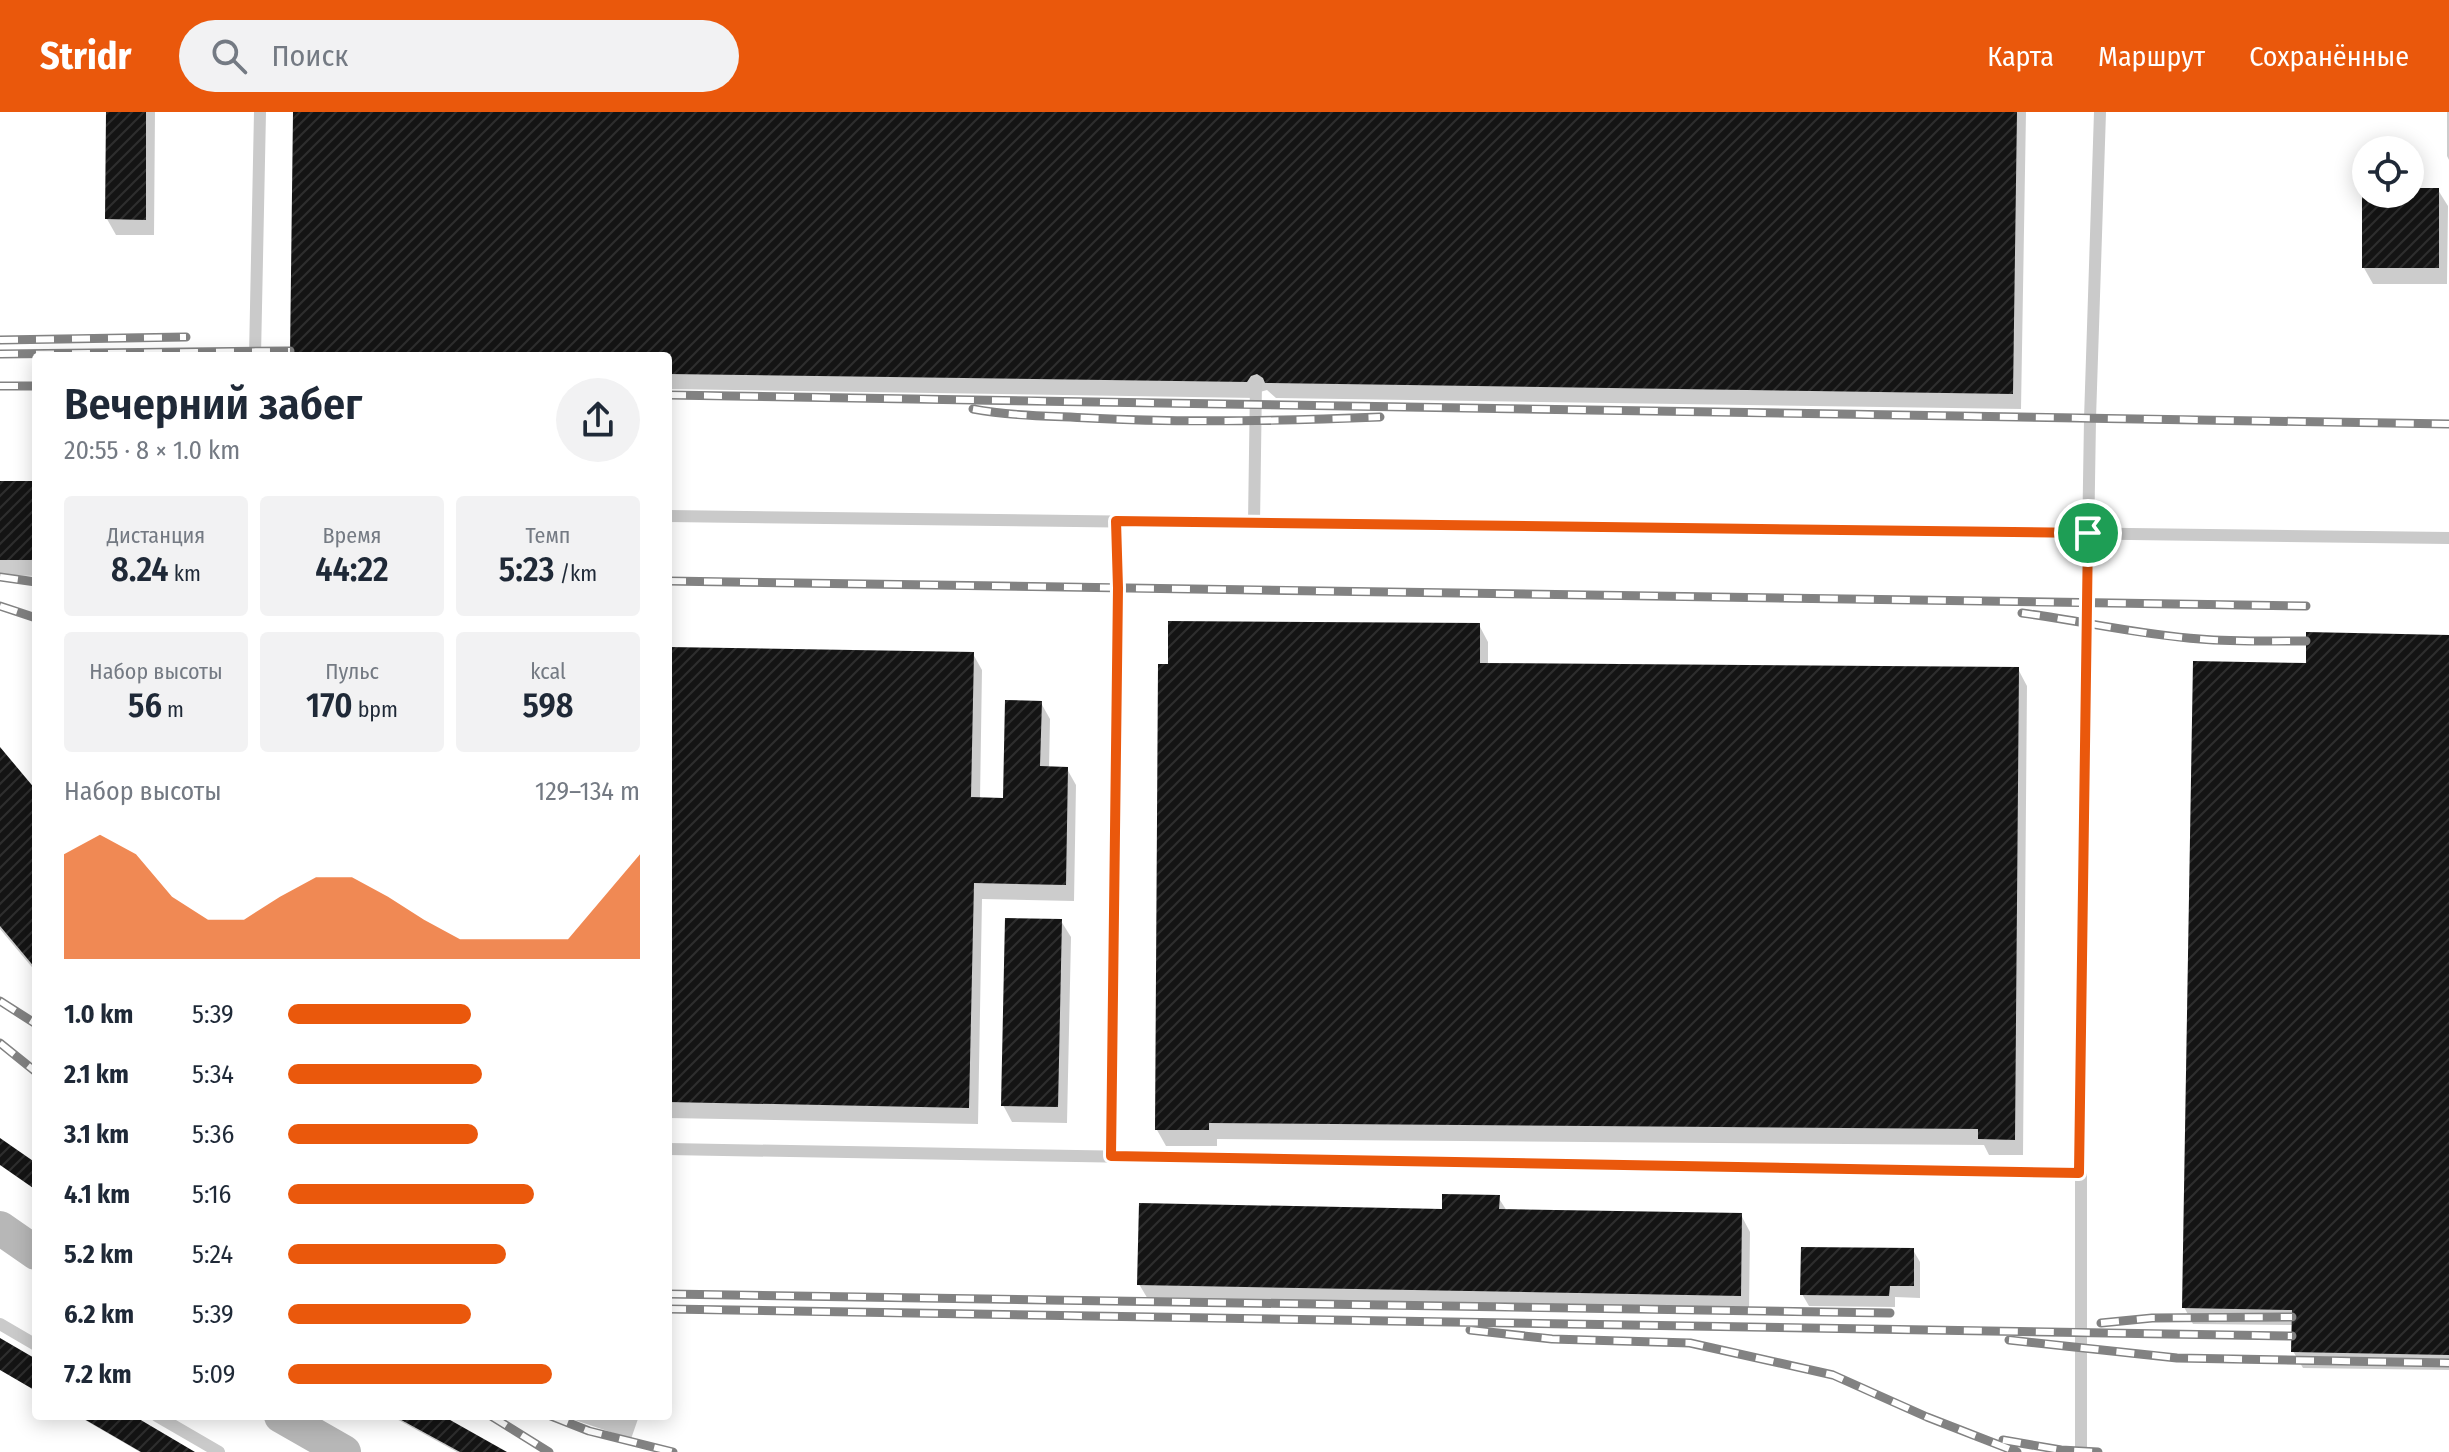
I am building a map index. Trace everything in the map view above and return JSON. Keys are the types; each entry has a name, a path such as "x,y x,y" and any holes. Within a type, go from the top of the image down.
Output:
{"main road":[{"path":"0,1228 32,1250"},
{"path":"288,1420 344,1452"}],"lane":[{"path":"255,352 260,112"},
{"path":"2081,1452 2079,1173 2088,533 2100,112"},
{"path":"1254,523 1256,383"},
{"path":"672,516 2449,538"},
{"path":"1111,1156 1118,588 1116,521"},
{"path":"672,1149 2079,1173"},
{"path":"0,1324 32,1343"},
{"path":"164,1420 219,1452"}],"building":[{"path":"106,112 146,112 146,220 105,219"},
{"path":"293,112 2017,112 2013,394 1265,383 1257,374 1247,382 672,374 672,352 290,352"},
{"path":"2424,188 2439,188 2439,268 2362,268 2362,208 2424,208"},
{"path":"0,481 32,481 32,560 0,560"},
{"path":"1168,621 1480,623 1480,663 2019,667 2015,1140 1978,1139 1978,1129 1209,1123 1209,1130 1155,1130 1158,664 1168,664"},
{"path":"2306,632 2449,635 2449,1355 2291,1352 2292,1310 2182,1308 2193,661 2306,663"},
{"path":"672,647 974,652 971,797 1003,798 1005,700 1042,701 1040,766 1068,767 1066,885 974,883 969,1108 672,1102"},
{"path":"0,747 32,785 32,964 0,926"},
{"path":"1005,918 1062,919 1058,1107 1001,1106"},
{"path":"0,1138 32,1160 32,1187 0,1165"},
{"path":"1442,1194 1500,1195 1499,1209 1742,1213 1741,1296 1137,1285 1139,1203 1442,1209"},
{"path":"1801,1247 1914,1248 1914,1286 1890,1286 1889,1296 1800,1295"},
{"path":"0,1338 32,1357 32,1389 0,1370"},
{"path":"86,1420 141,1420 195,1452 141,1452"},
{"path":"401,1420 450,1420 507,1452 460,1452"}],"railway":[{"path":"0,340 186,337"},
{"path":"193,352 290,351"},
{"path":"0,354 32,354"},
{"path":"0,386 32,386"},
{"path":"672,395 2449,424"},
{"path":"973,409 1161,421 1380,417"},
{"path":"0,577 32,581"},
{"path":"672,581 2306,606"},
{"path":"0,606 32,617"},
{"path":"2022,613 2178,637 2226,641 2306,641"},
{"path":"0,1001 32,1021"},
{"path":"0,1043 32,1069"},
{"path":"672,1294 1890,1313"},
{"path":"672,1309 2292,1336"},
{"path":"2101,1323 2152,1318 2292,1317"},
{"path":"1470,1330 1552,1339 1690,1343 1833,1375 1927,1417 2017,1452"},
{"path":"2009,1340 2177,1358 2449,1363"},
{"path":"497,1420 549,1452"},
{"path":"561,1420 589,1431 673,1452"},
{"path":"2003,1440 2061,1450 2098,1452"}],"route":[{"path":"1116,521 2088,533 2079,1173 1111,1156 1118,588 1116,521"}]}
